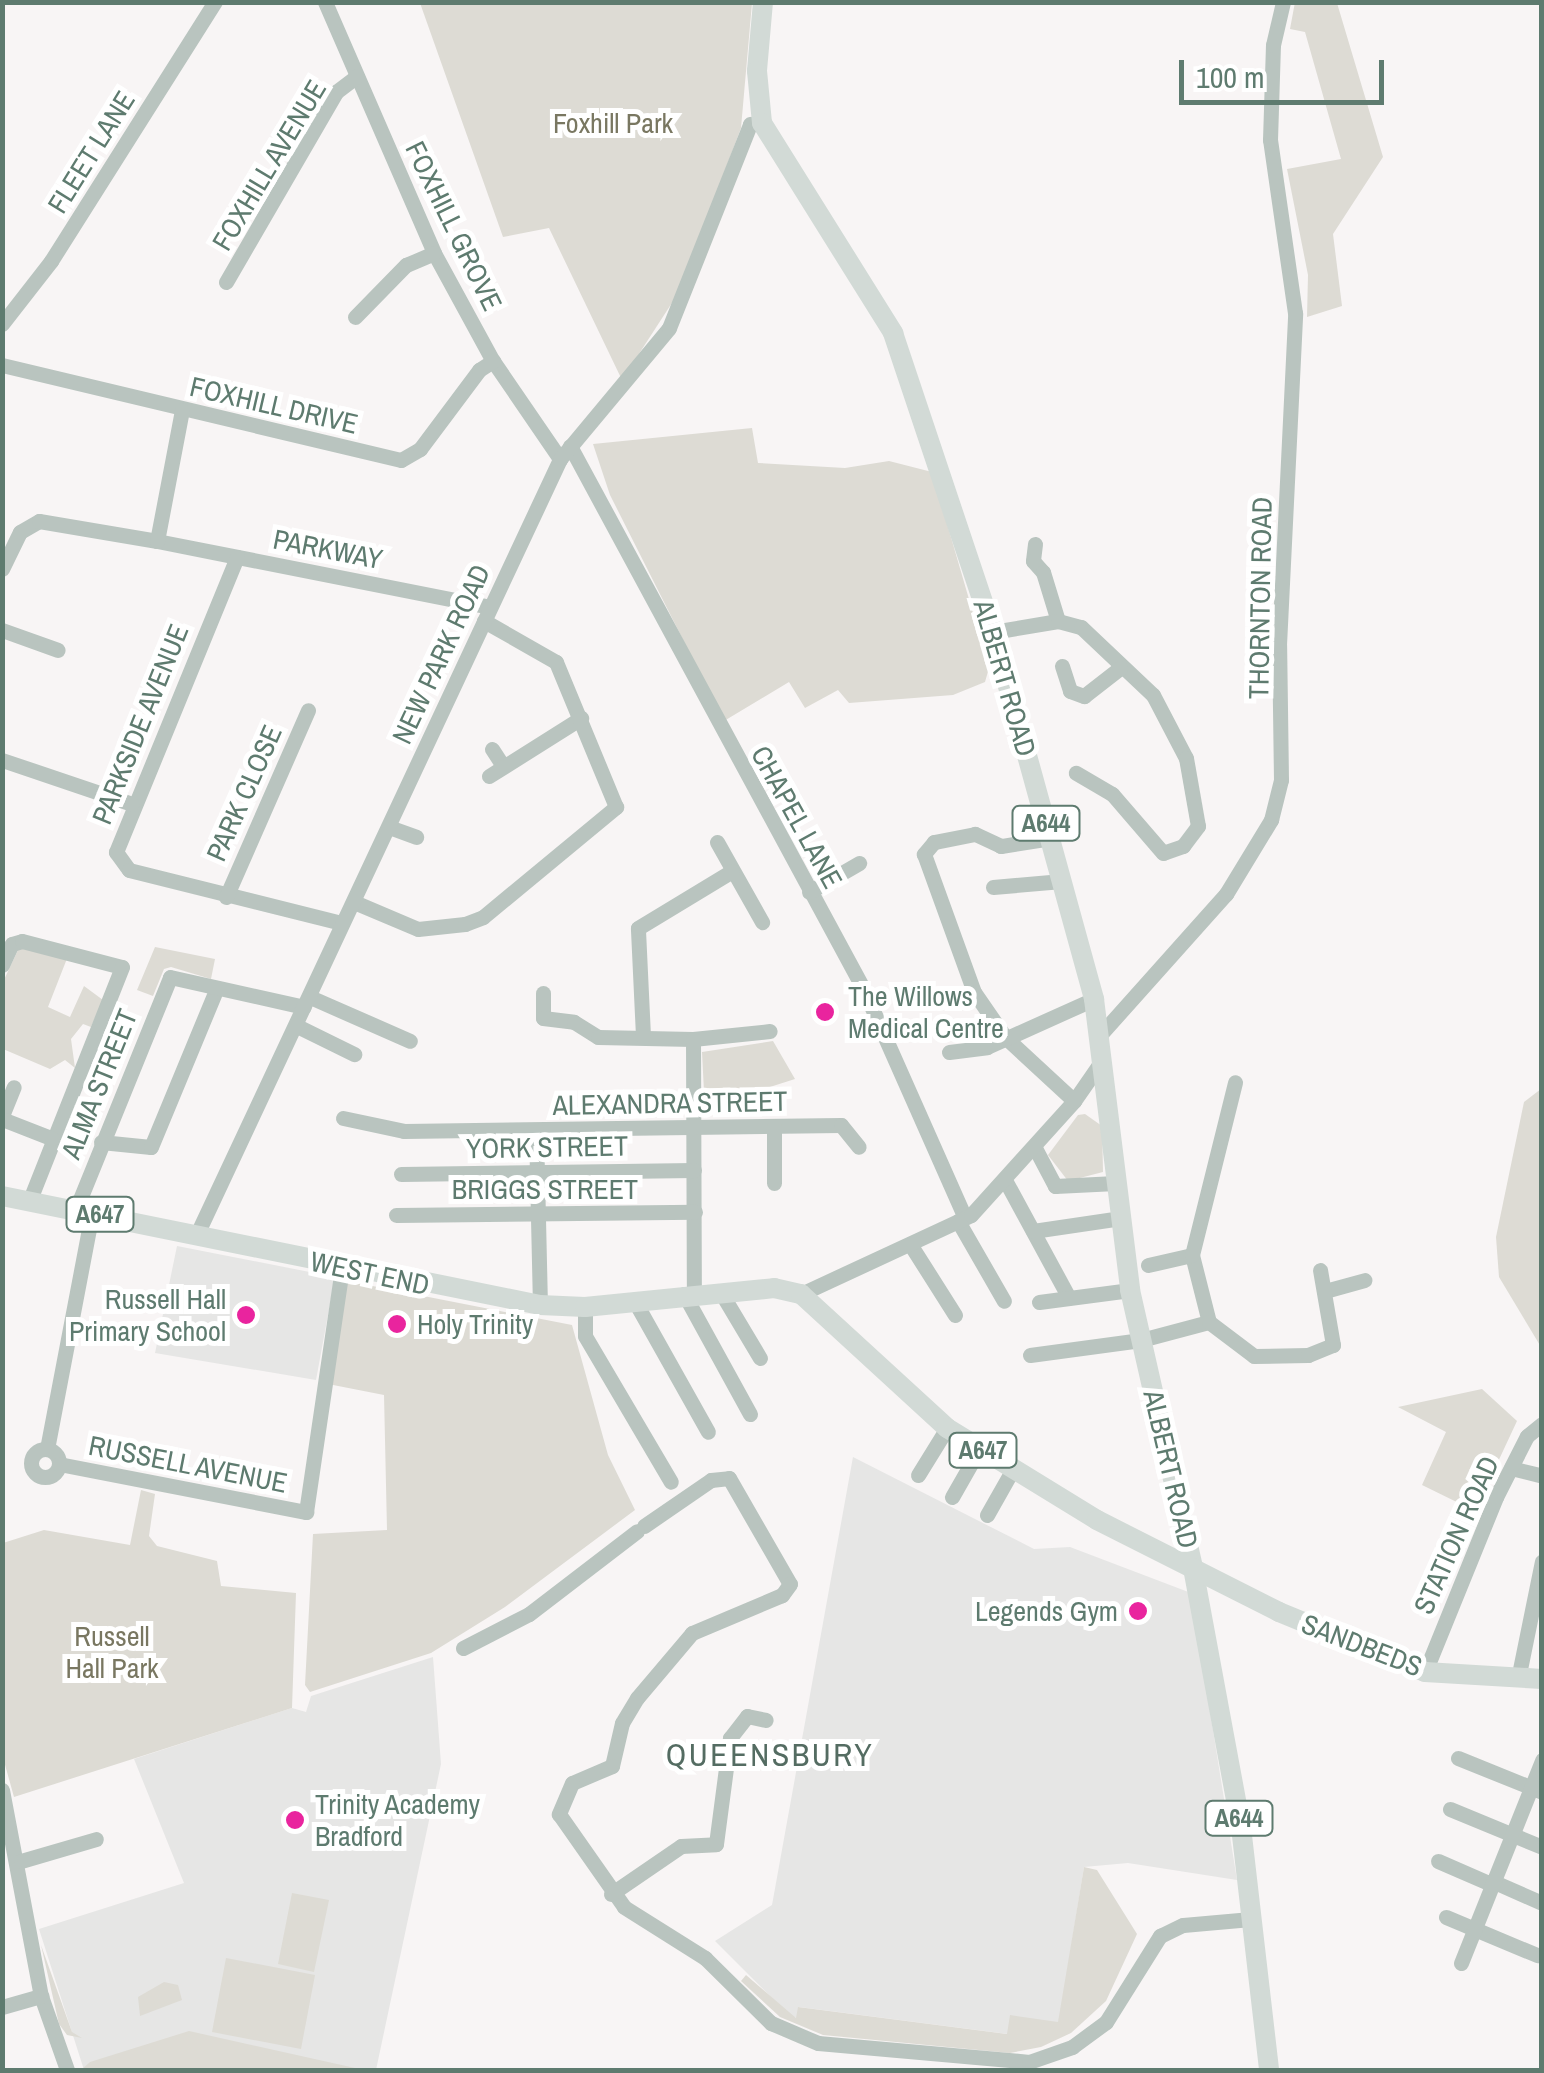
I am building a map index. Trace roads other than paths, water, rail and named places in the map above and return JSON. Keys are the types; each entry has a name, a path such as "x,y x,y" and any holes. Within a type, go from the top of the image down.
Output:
{"main road":[{"name":"A644","path":"762,123 757,71 763,2"},
{"name":"ALBERT ROAD","path":"762,123 892,332 993,632 1094,999 1130,1290 1193,1568"},
{"name":"WEST END","path":"2,1196 540,1305 585,1307 774,1288 801,1294"},
{"name":"A647","path":"801,1294 947,1428 1193,1568"},
{"name":"A644","path":"1193,1568 1251,1919 1268,2070"},
{"name":"SANDBEDS","path":"1193,1568 1279,1612 1425,1672 1542,1679"}],"street":[{"name":"FLEET LANE","path":"2,324 51,261 215,2"},
{"name":"FOXHILL GROVE","path":"325,2 434,253 493,361 565,452"},
{"name":"THORNTON ROAD","path":"1099,1036 1226,894 1271,820 1282,780 1279,644 1295,313 1270,99 1282,2"},
{"name":"FOXHILL AVENUE","path":"226,282 336,92 357,76"},
{"name":"NEW PARK ROAD","path":"197,1234 565,452 669,328 750,124 762,123"},
{"path":"355,317 406,265 434,253"},
{"name":"FOXHILL DRIVE","path":"2,365 400,460 420,449 479,370 493,361"},
{"path":"157,541 182,410"},
{"name":"CHAPEL LANE","path":"565,452 864,990 961,1220 1004,1300"},
{"name":"PARKWAY","path":"2,569 20,532 40,521 237,557 486,614 551,655 616,795 609,818 484,917 465,924 418,929 354,902"},
{"path":"1035,544 1033,561 1043,572 1058,621"},
{"name":"PARKSIDE AVENUE","path":"237,557 117,840 120,864 226,897 342,924"},
{"path":"993,632 1058,621 1081,628 1153,695 1196,794 1198,826 1183,846 1162,858 1120,802 1076,773"},
{"path":"2,630 58,650"},
{"path":"1062,666 1070,691 1084,696 1120,668"},
{"name":"PARK CLOSE","path":"226,897 308,710"},
{"path":"492,749 496,771 582,718"},
{"path":"5,767 132,804"},
{"path":"389,827 416,837"},
{"path":"1052,838 1002,846 975,834 934,842 924,854 974,992 1005,1037 1074,1101"},
{"path":"717,842 762,922"},
{"path":"810,892 860,863"},
{"path":"643,1036 638,928 732,871"},
{"path":"993,887 1062,882"},
{"path":"2,966 12,944 122,967 50,1138 29,1202"},
{"name":"ALMA STREET","path":"47,1449 84,1211 101,1142 170,977 217,988"},
{"path":"101,1142 151,1147 217,988 307,1002 410,1040"},
{"path":"543,992 543,1018 574,1022 598,1036 692,1039 770,1031"},
{"path":"949,1052 987,1048 1094,999"},
{"path":"297,1026 354,1054"},
{"path":"692,1039 695,1212 689,1294 750,1414"},
{"path":"801,1294 961,1220 1035,1148 1101,1062"},
{"path":"1234,1082 1192,1255 1209,1322 1254,1356 1308,1356 1334,1345 1320,1270"},
{"path":"14,1086 2,1118 50,1138"},
{"name":"ALEXANDRA STREET","path":"342,1118 404,1130 841,1126 858,1147"},
{"path":"774,1126 774,1182"},
{"path":"536,1130 540,1305"},
{"path":"1035,1148 1056,1186 1116,1183"},
{"name":"YORK STREET","path":"401,1174 694,1170"},
{"path":"1005,1180 1069,1298"},
{"name":"BRIGGS STREET","path":"396,1214 695,1212"},
{"path":"1033,1231 1121,1218"},
{"path":"910,1244 955,1315"},
{"path":"1148,1266 1192,1255"},
{"name":"RUSSELL AVENUE","path":"47,1449 32,1458 36,1472 50,1476 59,1464 306,1512 342,1267"},
{"path":"1324,1291 1365,1280"},
{"path":"1040,1302 1130,1290"},
{"path":"720,1291 760,1358"},
{"path":"634,1300 708,1432"},
{"path":"585,1307 585,1336 671,1482"},
{"path":"1030,1355 1142,1340 1209,1322"},
{"name":"STATION ROAD","path":"1425,1672 1511,1468 1542,1424"},
{"path":"918,1474 947,1428"},
{"path":"952,1496 980,1448"},
{"path":"47,1449 59,1464"},
{"path":"1511,1468 1542,1476"},
{"path":"987,1515 1013,1469"},
{"path":"463,1648 528,1614 711,1480 729,1478 790,1584 782,1595 692,1634 630,1710 612,1766 564,1792 558,1804 565,1828 611,1894 656,1930 705,1958 771,2022 803,2040 981,2062 1029,2062 1072,2047 1122,2002 1160,1936 1182,1925 1251,1919"},
{"path":"1518,1679 1542,1561"},
{"path":"740,1700 747,1716"},
{"path":"611,1894 681,1846 716,1844 730,1738 747,1716"},
{"path":"747,1716 766,1720"},
{"path":"1458,1758 1536,1790"},
{"path":"1461,1963 1512,1835 1536,1790 1542,1760"},
{"path":"2,1790 21,1861 41,1996 67,2070"},
{"path":"1450,1809 1542,1846"},
{"path":"21,1861 96,1839"},
{"path":"1438,1861 1542,1903"},
{"path":"1446,1918 1537,1954"},
{"path":"2,2007 41,1996"}],"place":[{"name":"The Willows Medical Centre","path":"825,1012"},
{"name":"Russell Hall Primary School","path":"246,1315"},
{"name":"Holy Trinity","path":"397,1324"},
{"name":"Legends Gym","path":"1138,1611"},
{"name":"Trinity Academy Bradford","path":"295,1820"}],"district":[{"name":"QUEENSBURY","path":"770,1755"}],"park label":[{"name":"Foxhill Park","path":"613,123"},
{"name":"Russell Hall Park","path":"112,1652"}]}
